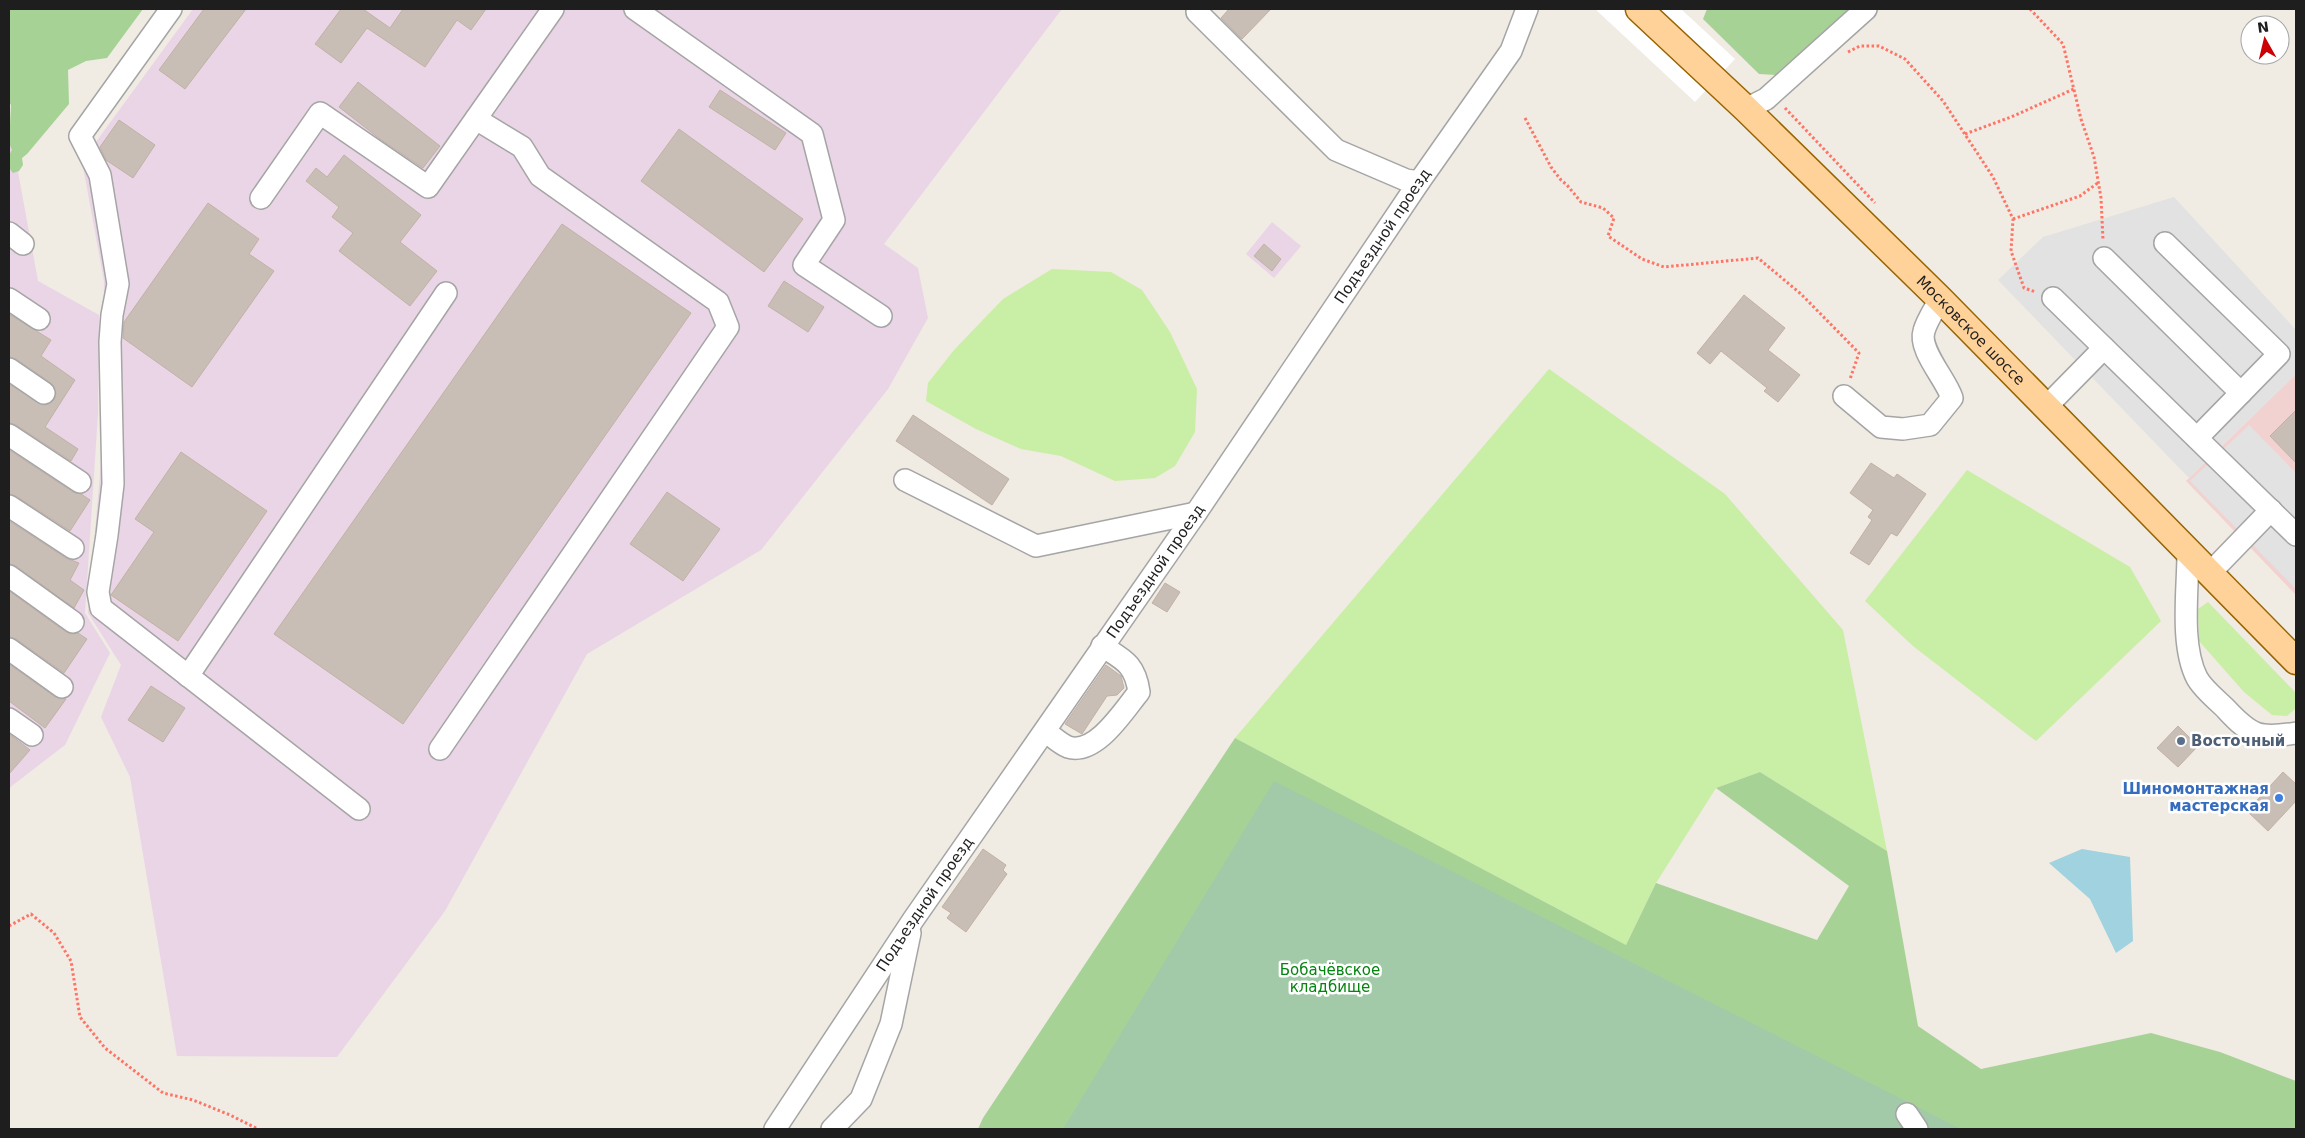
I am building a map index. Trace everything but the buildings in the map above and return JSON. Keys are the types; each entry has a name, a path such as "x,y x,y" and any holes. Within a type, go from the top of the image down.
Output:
{"main road":[{"name":"Московское шоссе","path":"1639,9 1746,109 1940,299 2296,661"}],"street":[{"path":"171,9 80,136 100,176 118,284 112,315 110,342 113,484 98,592 101,608 359,809"},
{"path":"261,198 320,113 428,188 553,9"},
{"path":"635,9 812,134 834,220 804,265 881,316"},
{"name":"Подъездной проезд","path":"775,1129 913,920 1196,513 1418,182 1511,51 1527,9"},
{"path":"1746,109 1766,99 1866,9"},
{"path":"1197,12 1336,150 1406,180 1418,182"},
{"path":"440,749 728,327 718,302 540,176 522,147 476,118"},
{"path":"2165,242 2279,354 2197,438"},
{"path":"2104,258 2241,392"},
{"path":"188,676 446,293"},
{"path":"2053,298 2296,535"},
{"path":"9,299 39,319"},
{"path":"1844,396 1882,427 1903,428 1930,425 1952,398 1949,387 1925,349 1923,332 1940,299"},
{"path":"2046,407 2104,348"},
{"path":"9,369 44,393"},
{"path":"9,435 80,482"},
{"path":"905,480 1036,546 1196,513"},
{"path":"9,506 73,548"},
{"path":"2209,574 2271,510"},
{"path":"2188,553 2187,641 2197,679 2234,717 2254,734 2278,736 2296,733"},
{"path":"9,576 73,622"},
{"path":"1045,731 1068,747 1085,747 1100,738 1139,692 1138,681 1130,664 1102,646"},
{"path":"9,649 62,687"},
{"path":"9,719 32,736"},
{"path":"832,1129 861,1099 887,1032 913,920"}],"path":[{"path":"2030,9 2063,44 2081,119 2094,156 2099,182 2104,258"},
{"path":"1840,56 1860,46 1879,46 1905,59 1943,101 1994,177 2013,219 2011,251 2024,288 2053,298"},
{"path":"1965,134 2011,117 2074,89"},
{"path":"1525,118 1560,180 1567,185 1580,202 1603,208 1614,218 1608,236 1642,259 1664,267 1758,258 1801,294 1859,353 1844,396"},
{"path":"2013,219 2080,196 2099,182"},
{"path":"9,926 31,914 54,933 70,961 80,1017 105,1048 163,1093 193,1100 258,1129"}],"shaded area":[{"path":"193,9 1062,9 884,244 918,268 928,318 888,389 761,550 587,654 445,911 337,1057 177,1056 130,777 101,717 121,665 88,613 102,451 104,281 82,161"},
{"path":"9,123 38,281 99,315 98,413 85,613 110,653 65,745 9,788"},
{"path":"2174,197 2296,330 2296,374 2189,478 1998,280 2043,237"},
{"path":"1272,222 1301,246 1274,278 1246,254"},
{"path":"2296,374 2296,595 2186,481"},
{"path":"2249,425 2296,473 2296,589 2190,481"}],"green space":[{"path":"9,9 143,9 107,58 86,61 68,70 69,104 22,158 23,165 19,171 13,173 8,162 12,150 9,143 11,105 9,102"},
{"path":"1707,9 1852,9 1776,75 1759,74 1703,19"},
{"path":"1052,269 1111,272 1142,290 1170,332 1197,389 1195,432 1175,466 1155,478 1115,481 1061,456 1021,449 976,429 926,401 928,383 954,350 1003,299"},
{"path":"1549,369 1725,494 1843,630 1887,851 1760,772 1716,788 1656,883 1626,945 1235,738"},
{"path":"1967,470 2130,567 2161,621 2036,741 1913,646 1865,601"},
{"path":"2208,602 2296,693 2296,708 2287,716 2272,715 2244,692 2199,641 2198,609"},
{"path":"1235,738 1626,945 1656,883 1817,940 1849,886 1716,788 1760,772 1887,851 1918,1026 1981,1069 2151,1033 2220,1052 2296,1081 2296,1129 978,1129 983,1118"},
{"name":"Бобачёвское кладбище","path":"1274,781 1961,1129 1063,1129"}],"water":[{"path":"2082,849 2130,857 2133,941 2116,953 2090,899 2049,863"}],"pier":[{"path":"1595,9 1681,9 1735,59 1695,102"}],"place":[{"name":"Восточный","path":"2181,741"},
{"name":"Шиномонтажная мастерская","path":"2279,798"}]}
